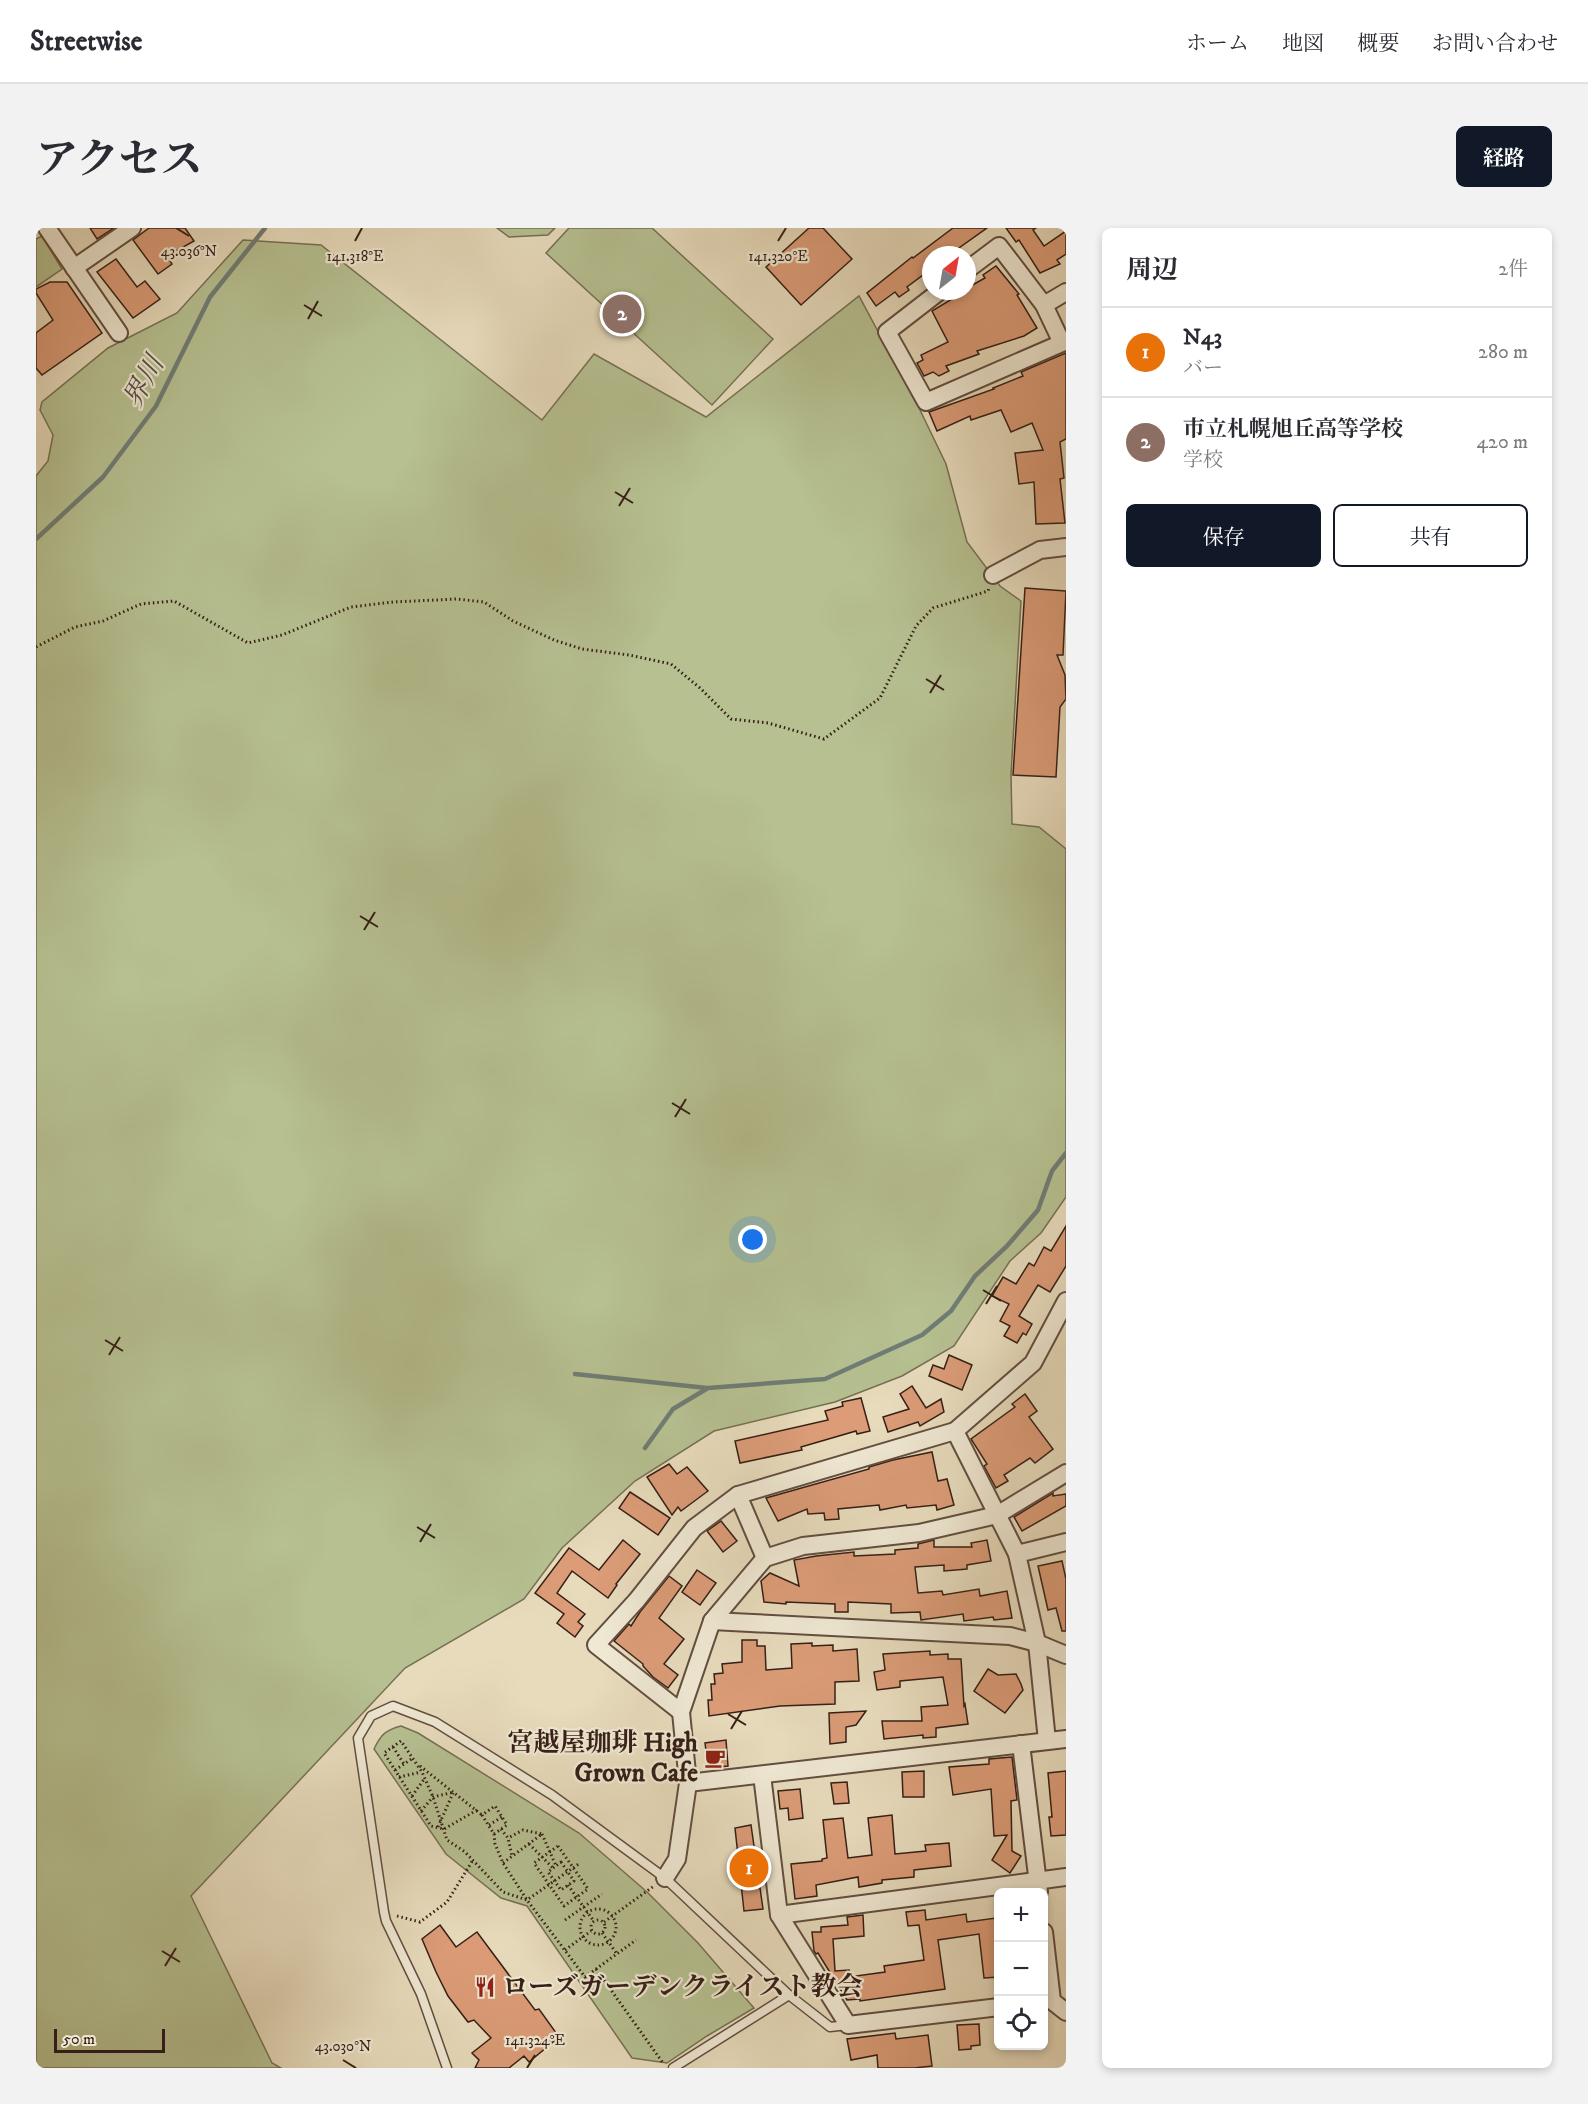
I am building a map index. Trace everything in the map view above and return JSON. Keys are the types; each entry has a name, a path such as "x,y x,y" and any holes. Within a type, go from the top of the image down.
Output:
{"street":[{"path":"47,228 118,333"},
{"path":"74,268 132,228"},
{"path":"928,300 887,332 926,402 1062,343 1044,305 999,246 976,263"},
{"path":"1044,305 1066,292"},
{"path":"993,575 1041,550 1066,547"},
{"path":"681,1712 596,1645 637,1600 694,1528 738,1495 955,1431 1033,1363 1066,1301"},
{"path":"955,1431 1017,1554 1037,1643 1047,1741"},
{"path":"664,1878 677,1859 688,1783 681,1712 712,1621 765,1557 803,1546 919,1533 997,1515 1066,1473"},
{"path":"738,1495 765,1557"},
{"path":"1017,1554 1066,1542"},
{"path":"712,1621 1010,1636 1037,1643 1066,1656"},
{"path":"688,1783 1066,1739"},
{"path":"1021,1744 1038,1887"},
{"path":"762,1775 779,1915 848,2025 994,2008"},
{"path":"779,1915 1038,1887 1066,1877"},
{"path":"1045,1942 1054,2000 1066,2012"}],"lane":[{"path":"447,2068 421,1994 386,1921 358,1738 371,1716 393,1706 435,1722 532,1783 664,1878 789,1995 830,2026 848,2025"},
{"path":"673,2068 789,1995"}],"path":[{"path":"36,647 75,627 103,621 141,604 174,601 248,643 282,635 351,607 458,598 484,602 513,621 554,640 582,649 629,655 670,664 700,688 731,719 768,723 824,739 867,710 880,698 916,626 933,608 988,591 993,575"},
{"path":"477,1810 444,1829 431,1826 384,1753 401,1741 419,1765 477,1810 482,1815 494,1834 495,1844 503,1863 527,1900 585,1977 636,1940"},
{"path":"393,1747 404,1764"},
{"path":"395,1770 413,1758"},
{"path":"419,1765 433,1797 447,1840 465,1852 503,1892 527,1900"},
{"path":"399,1777 422,1772"},
{"path":"412,1796 425,1778"},
{"path":"421,1811 433,1797 454,1792"},
{"path":"438,1827 454,1792"},
{"path":"482,1815 495,1806 502,1817 507,1825 494,1834"},
{"path":"489,1825 502,1817"},
{"path":"501,1829 508,1838 512,1856"},
{"path":"508,1838 523,1830 542,1834"},
{"path":"503,1863 542,1834"},
{"path":"542,1834 554,1867"},
{"path":"529,1844 554,1867"},
{"path":"558,1846 588,1889 564,1906 534,1863 543,1857 558,1846"},
{"path":"384,1912 420,1922 447,1902 473,1860"},
{"path":"561,1862 568,1872 574,1881 561,1890 548,1872 561,1862"},
{"path":"527,1900 580,1863"},
{"path":"604,1922 664,1878"},
{"path":"568,1885 593,1921"},
{"path":"565,1920 602,1894"},
{"path":"599,1909 605,1910 612,1916 616,1926 608,1942 590,1944 583,1937 579,1929 580,1922 587,1912 599,1909"},
{"path":"591,1931 593,1921 597,1919 604,1922"},
{"path":"602,1933 604,1922"},
{"path":"565,1950 591,1931"},
{"path":"591,1931 602,1933"},
{"path":"602,1933 617,1954"},
{"path":"596,1969 667,2068"}],"green space":[{"path":"497,228 555,228 548,235 509,237"},
{"path":"569,228 652,228 773,339 712,405 546,253"},
{"path":"42,236 62,269 36,287 36,239"},
{"path":"243,240 321,245 542,420 594,354 706,417 859,296 946,464 967,542 1000,586 1021,601 1011,775 1012,824 1039,827 1066,849 1066,1197 1041,1233 1010,1261 954,1346 902,1376 835,1402 714,1431 635,1481 562,1548 524,1599 405,1668 191,1896 272,2063 281,2068 36,2068 36,476 48,461 53,435 40,410 42,402 108,348 177,313"},
{"path":"401,1726 418,1733 579,1833 647,1892 698,1943 754,2008 667,2063 632,2058 527,1906 501,1898 446,1854 374,1749 384,1733"}],"building":[{"path":"90,228 114,228 97,239"},
{"path":"149,228 185,228 194,241 167,256 172,264 158,274 133,240"},
{"path":"809,228 823,228 852,259 801,305 766,267"},
{"path":"953,228 987,228 962,246 929,246"},
{"path":"1006,228 1036,228 1033,230 1044,246 1066,231 1066,254 1057,260 1060,264 1040,273 1019,240 1016,242"},
{"path":"922,251 922,276 907,287 909,290 899,297 895,292 876,306 867,293"},
{"path":"116,259 137,287 145,281 160,299 133,318 97,272"},
{"path":"996,266 1019,294 1017,295 1037,328 1024,336 977,351 979,354 946,366 949,371 939,376 933,372 924,376 917,363 923,360 921,355 948,342 932,311 950,300 976,300 976,283 985,278 983,275"},
{"path":"50,282 67,282 102,333 42,375 36,368 36,333 53,320 36,293 36,289"},
{"path":"1066,353 1066,439 1060,442 1064,478 1060,479 1065,523 1036,524 1034,482 1019,484 1015,453 1043,450 1032,423 1011,432 1001,410 971,420 970,416 937,431 929,412 994,389 1023,376 1021,372"},
{"path":"1025,588 1066,591 1063,655 1057,655 1065,675 1066,699 1060,707 1056,777 1013,775"},
{"path":"1066,1226 1066,1266 1050,1292 1038,1285 1019,1316 1032,1324 1026,1335 1023,1333 1017,1343 1004,1336 1010,1326 1000,1321 1009,1304 992,1296 1003,1277 1016,1284 1029,1263 1034,1266 1044,1247 1051,1251"},
{"path":"949,1355 972,1365 962,1390 929,1376 933,1365 944,1369"},
{"path":"912,1386 926,1408 941,1399 944,1412 920,1426 918,1422 888,1432 883,1417 909,1409 900,1394"},
{"path":"1025,1394 1037,1411 1029,1417 1053,1449 1035,1463 1030,1458 1004,1475 1008,1481 996,1488 984,1466 987,1464 971,1439 1015,1407 1012,1404"},
{"path":"861,1398 870,1431 857,1434 856,1431 801,1447 802,1450 740,1463 735,1441 828,1420 825,1411 843,1406 842,1402"},
{"path":"932,1452 938,1481 947,1479 954,1505 937,1510 936,1505 907,1508 906,1505 880,1510 879,1505 838,1509 839,1519 825,1520 824,1513 808,1514 807,1509 778,1521 766,1498 893,1460"},
{"path":"669,1464 677,1474 687,1467 708,1491 681,1511 678,1507 672,1515 647,1477"},
{"path":"630,1492 670,1518 658,1535 619,1508"},
{"path":"1053,1493 1053,1496 1066,1494 1066,1506 1022,1531 1014,1517"},
{"path":"721,1521 737,1541 723,1552 707,1531"},
{"path":"623,1540 640,1554 608,1598 572,1571 557,1593 585,1614 578,1622 583,1626 575,1637 557,1623 564,1614 535,1593 569,1548 599,1570"},
{"path":"934,1540 934,1547 972,1547 971,1543 987,1540 991,1561 967,1565 967,1569 944,1571 944,1565 915,1567 918,1593 942,1591 943,1595 979,1589 980,1596 1007,1591 1012,1618 994,1620 993,1617 964,1621 963,1614 921,1620 920,1612 891,1613 891,1604 848,1602 848,1612 835,1612 835,1604 764,1602 761,1581 770,1573 799,1586 794,1560 854,1552 854,1556 895,1554 895,1550 918,1548 918,1544"},
{"path":"1062,1561 1066,1579 1066,1631 1062,1631 1056,1608 1048,1610 1038,1566"},
{"path":"697,1570 716,1583 700,1605 682,1592"},
{"path":"669,1576 682,1586 659,1618 684,1639 664,1664 678,1675 668,1688 614,1641 629,1624 631,1626"},
{"path":"742,1640 757,1640 757,1646 765,1646 766,1670 792,1668 791,1644 833,1645 833,1651 857,1649 859,1681 835,1682 835,1704 780,1706 709,1716 708,1700 712,1700 711,1684 715,1684 714,1674 723,1673 722,1664 742,1662"},
{"path":"930,1651 930,1655 948,1654 948,1659 961,1659 964,1706 965,1704 968,1724 936,1728 936,1737 923,1738 923,1735 884,1739 882,1721 922,1721 921,1707 948,1705 943,1677 900,1681 900,1687 877,1690 874,1672 885,1670 883,1654"},
{"path":"988,1669 998,1675 1016,1674 1021,1684 1023,1690 1005,1713 974,1691"},
{"path":"866,1711 856,1725 846,1727 846,1742 830,1744 829,1713"},
{"path":"726,1740 728,1766 708,1768 705,1743"},
{"path":"1012,1757 1017,1800 1011,1801 1012,1851 1021,1856 1010,1873 992,1860 1007,1835 994,1836 991,1789 953,1795 949,1767 989,1764 989,1759"},
{"path":"924,1771 924,1797 903,1797 902,1772"},
{"path":"1066,1771 1066,1835 1051,1836 1049,1817 1052,1817 1048,1773"},
{"path":"847,1782 849,1803 834,1804 831,1783"},
{"path":"800,1789 803,1818 789,1820 788,1808 780,1809 778,1791"},
{"path":"892,1815 895,1854 926,1851 925,1845 949,1843 951,1866 914,1870 914,1877 882,1880 882,1883 859,1887 858,1877 816,1885 817,1896 795,1899 791,1864 822,1861 827,1858 823,1820 843,1818 848,1858 872,1855 868,1818"},
{"path":"751,1825 763,1909 744,1911 735,1828"},
{"path":"925,1910 926,1920 966,1914 967,1922 994,1918 994,1977 984,1978 979,1934 938,1940 945,1989 860,2001 860,1999 847,2000 818,1953 814,1951 812,1932 821,1932 821,1927 848,1925 847,1917 863,1915 864,1936 833,1939 835,1971 849,1970 849,1977 885,1972 884,1966 924,1960 919,1925 908,1926 906,1912"},
{"path":"440,1925 456,1947 477,1932 535,2010 539,2009 559,2037 529,2062 524,2056 509,2068 475,2068 479,2060 472,2053 491,2038 474,2020 468,2022 448,1996 436,1972 422,1939"},
{"path":"979,2024 980,2045 971,2046 971,2049 959,2050 957,2025"},
{"path":"895,2033 896,2039 928,2035 932,2066 878,2068 877,2055 851,2060 847,2039"}],"waterway":[{"name":"界川","path":"36,539 103,477 156,406 210,297 265,228"},
{"path":"645,1448 673,1409 708,1388 825,1379 922,1335 951,1311 975,1276 1007,1246 1038,1210 1052,1171 1066,1153"},
{"path":"575,1374 707,1388"}],"place":[{"name":"市立札幌旭丘高等学校","path":"622,314"},
{"name":"宮越屋珈琲 High Grown Cafe","path":"715,1758"},
{"name":"N43","path":"749,1868"},
{"name":"ローズガーデンクライスト教会","path":"485,1987"}]}
